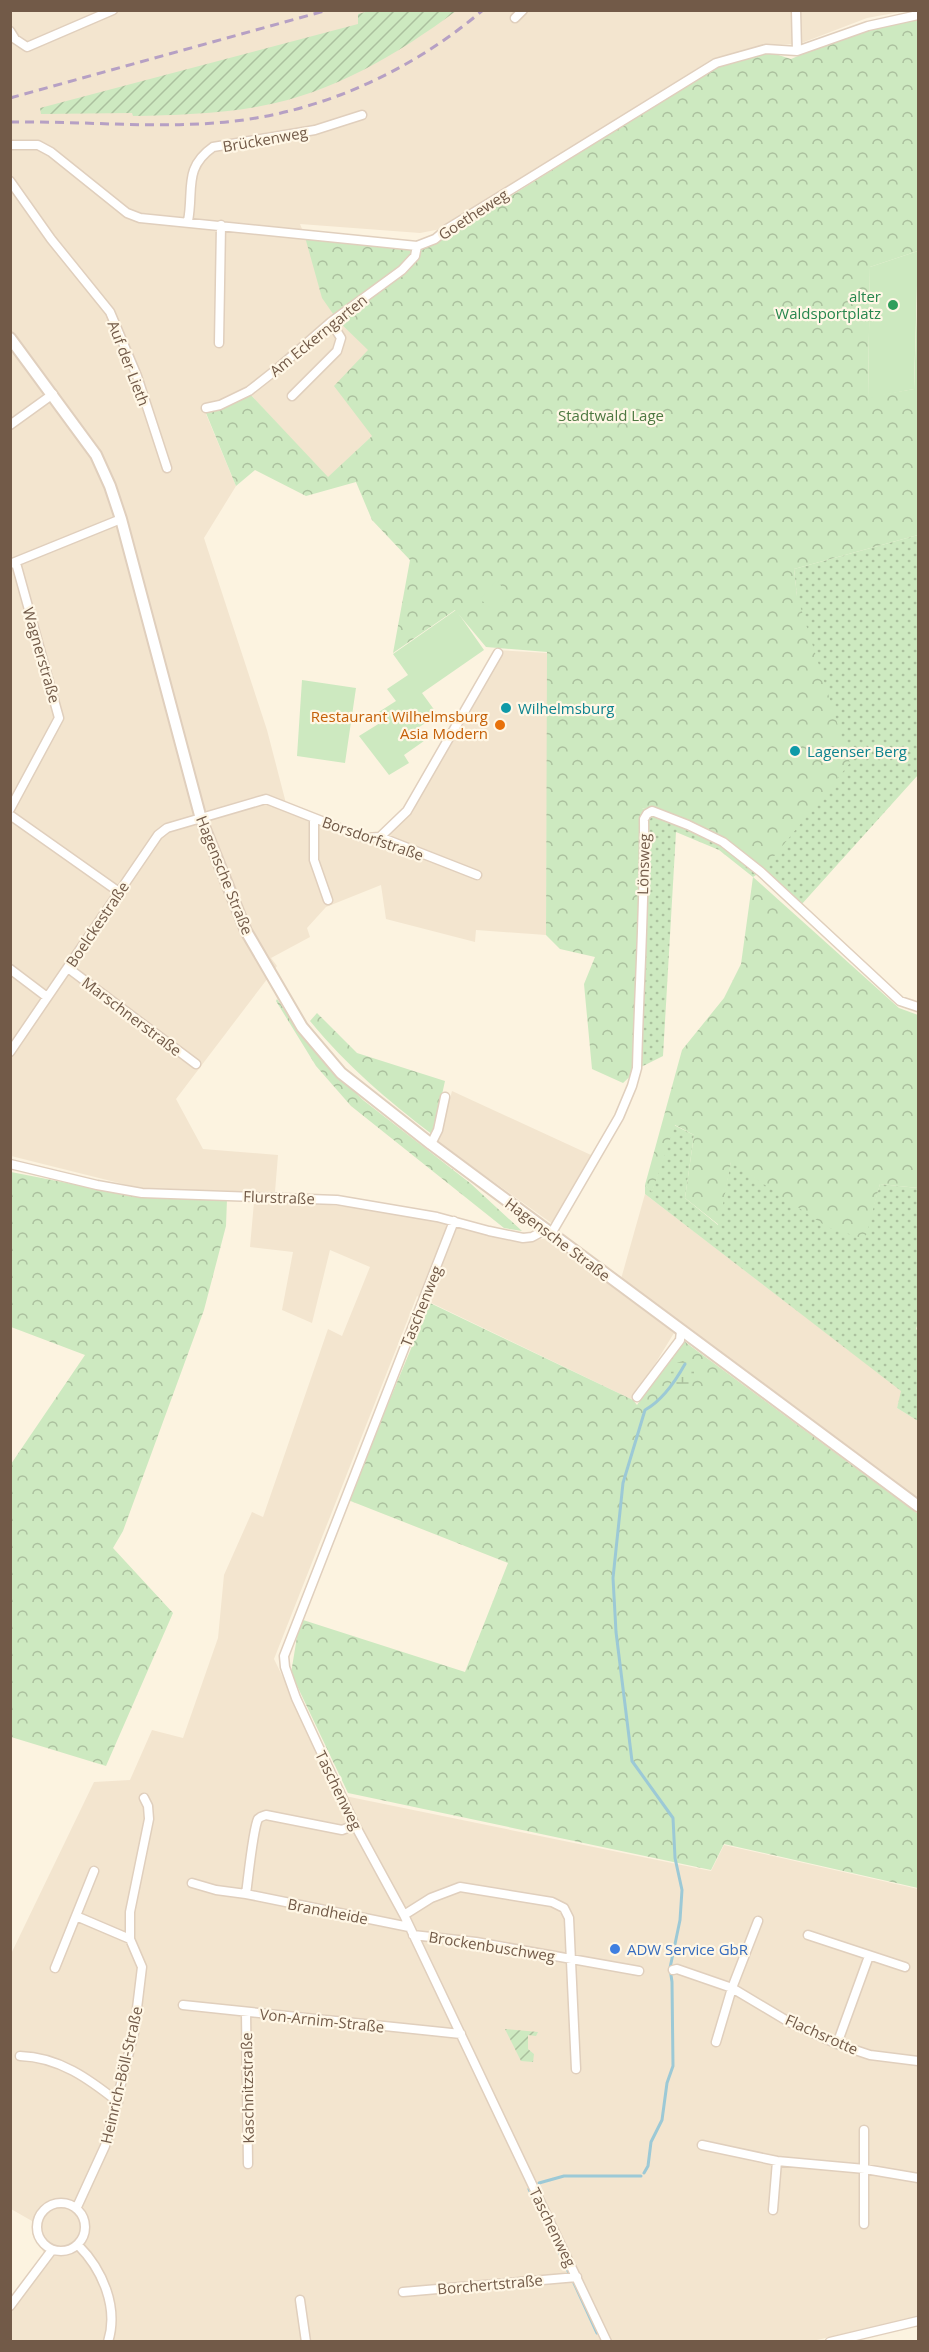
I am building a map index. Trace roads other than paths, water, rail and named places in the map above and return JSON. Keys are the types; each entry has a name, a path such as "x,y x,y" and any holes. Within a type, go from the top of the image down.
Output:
{"street":[{"path":"10,31 15,39 27,47 113,10"},
{"path":"515,18 523,10"},
{"path":"796,10 797,51"},
{"name":"Goetheweg","path":"417,246 435,239 447,229 716,63 766,49 797,51 868,26 918,15"},
{"name":"Brückenweg","path":"188,222 192,169 203,154 213,147 315,130 362,115"},
{"path":"10,145 38,145 51,152 127,213 140,218 417,246"},
{"name":"Auf der Lieth","path":"10,181 51,239 110,312 137,376 167,468"},
{"path":"219,343 221,225"},
{"name":"Am Eckerngarten","path":"206,408 220,405 249,391 331,322 402,270 415,256 417,246"},
{"path":"292,396 337,351 341,338 331,322"},
{"name":"Hagensche Straße","path":"10,338 96,455 110,486 121,519 201,819 246,931 302,1027 341,1072 431,1144 918,1506"},
{"path":"10,425 53,394"},
{"path":"13,563 121,519"},
{"name":"Wagnerstraße","path":"10,809 59,718 13,563"},
{"path":"380,837 407,811 498,653"},
{"name":"Borsdorfstraße","path":"201,819 266,799 365,838 380,837 477,875"},
{"name":"Lönsweg","path":"548,1232 619,1117 637,1068 641,911 645,870 644,819 646,814 652,811 723,842 761,872 900,1002 918,1007"},
{"path":"10,815 119,892"},
{"path":"314,818 314,860 328,900"},
{"name":"Boelckestraße","path":"10,1052 162,830 201,819"},
{"name":"Marschnerstraße","path":"68,968 196,1064"},
{"path":"10,969 47,997"},
{"path":"431,1144 438,1130 445,1097"},
{"name":"Flurstraße","path":"10,1164 97,1185 142,1193 337,1200 454,1221 523,1238 548,1232"},
{"name":"Taschenweg","path":"454,1221 284,1656 285,1667 296,1698 356,1825 404,1915 608,2342"},
{"path":"637,1397 680,1340 681,1331"},
{"name":"Heinrich-Böll-Straße","path":"77,2207 105,2146 134,2033 142,1967 130,1939 130,1912 133,1888 149,1819 148,1806 144,1798"},
{"path":"246,1894 258,1820 262,1816 342,1830 356,1825"},
{"path":"55,1968 94,1871"},
{"name":"Brandheide","path":"192,1883 411,1931"},
{"name":"Brockenbuschweg","path":"404,1915 432,1898 460,1887 552,1902 564,1908 569,1918 576,2069"},
{"path":"76,1916 130,1939"},
{"path":"716,2042 732,1988 758,1921"},
{"name":"Brockenbuschweg","path":"411,1931 571,1958"},
{"path":"808,1935 905,1967"},
{"path":"837,2044 869,1956"},
{"path":"571,1958 639,1971"},
{"name":"Flachsrotte","path":"673,1970 677,1969 732,1988 789,2022 837,2044 870,2055 918,2061"},
{"name":"Von-Arnim-Straße","path":"183,2005 461,2034"},
{"name":"Kaschnitzstraße","path":"246,2013 248,2164"},
{"path":"20,2056 32,2056 52,2061 82,2074 118,2102"},
{"path":"864,2130 866,2169 864,2224"},
{"path":"702,2145 777,2161 866,2169 918,2178"},
{"path":"773,2210 777,2161"},
{"path":"58,2204 77,2207 85,2225 84,2236 78,2245 65,2251 52,2250 40,2238 38,2231 40,2213 48,2206 58,2204"},
{"path":"78,2245 95,2264 107,2289 111,2332 108,2342"},
{"path":"10,2306 52,2250"},
{"name":"Borchertstraße","path":"403,2292 577,2277"},
{"path":"300,2300 306,2342"},
{"path":"830,2342 918,2321"}],"waterway":[{"path":"644,2173 648,2166 651,2142 662,2120 667,2083 673,2066 670,1968 680,1920 682,1890 675,1858 673,1818 632,1761 616,1632 613,1578 623,1483 645,1410 668,1390 685,1364"},
{"path":"539,2183 564,2176 641,2176"},
{"path":"529,2189 569,2273"},
{"path":"574,2283 597,2333"}],"railway":[{"path":"10,98 328,10"},
{"path":"10,122 138,125 215,123 252,119 288,111 358,88 391,72 423,54 483,10"}],"place":[{"name":"alter Waldsportplatz","path":"893,305"},
{"name":"Wilhelmsburg","path":"506,708"},
{"name":"Restaurant Wilhelmsburg Asia Modern","path":"500,725"},
{"name":"Lagenser Berg","path":"795,751"},
{"name":"ADW Service GbR","path":"615,1949"}],"park label":[{"name":"Stadtwald Lage","path":"611,415"}]}
